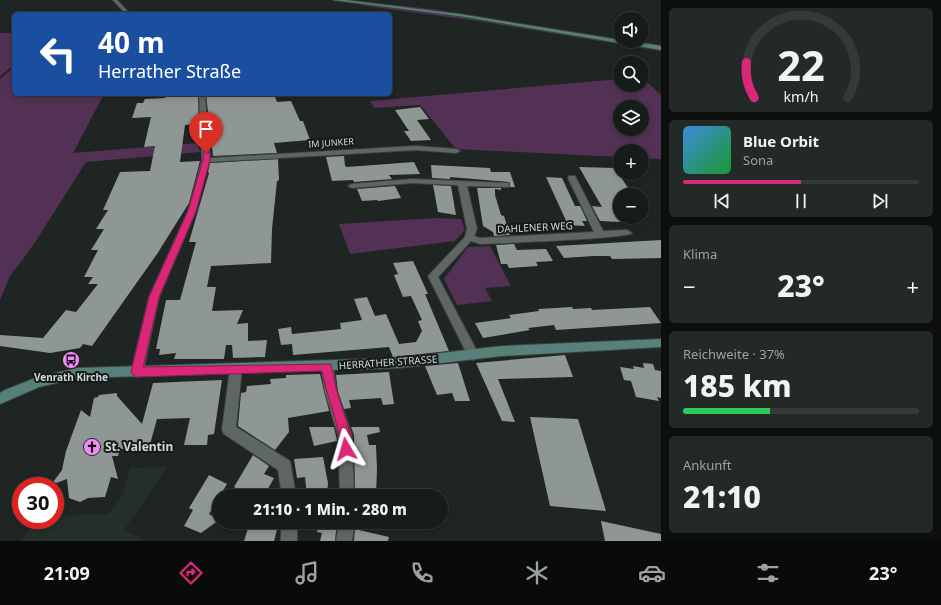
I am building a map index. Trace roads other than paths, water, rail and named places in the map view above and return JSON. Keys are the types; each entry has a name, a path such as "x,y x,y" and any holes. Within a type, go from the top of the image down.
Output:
{"street":[{"path":"115,0 126,12"},
{"path":"335,0 451,14 613,40"},
{"path":"649,46 661,48"},
{"path":"137,372 154,297 192,211 206,160 202,96"},
{"name":"IM JUNKER","path":"206,160 416,148 456,151"},
{"path":"572,178 595,226 602,235"},
{"path":"352,186 412,180 506,185"},
{"path":"462,183 472,230 469,238 433,276 473,355"},
{"name":"DAHLENER WEG","path":"469,238 480,241 626,233"},
{"name":"HERRATHER STRASSE","path":"0,399 34,384 67,375 236,368 327,367 398,363 582,346 661,343"},
{"path":"327,367 332,392 345,435 347,489"},
{"path":"236,368 229,430 286,466 288,489"},
{"path":"289,529 289,541"},
{"path":"344,541 345,529"}],"place":[{"name":"Venrath Kirche","path":"71,360"},
{"name":"St. Valentin","path":"92,447"}]}
